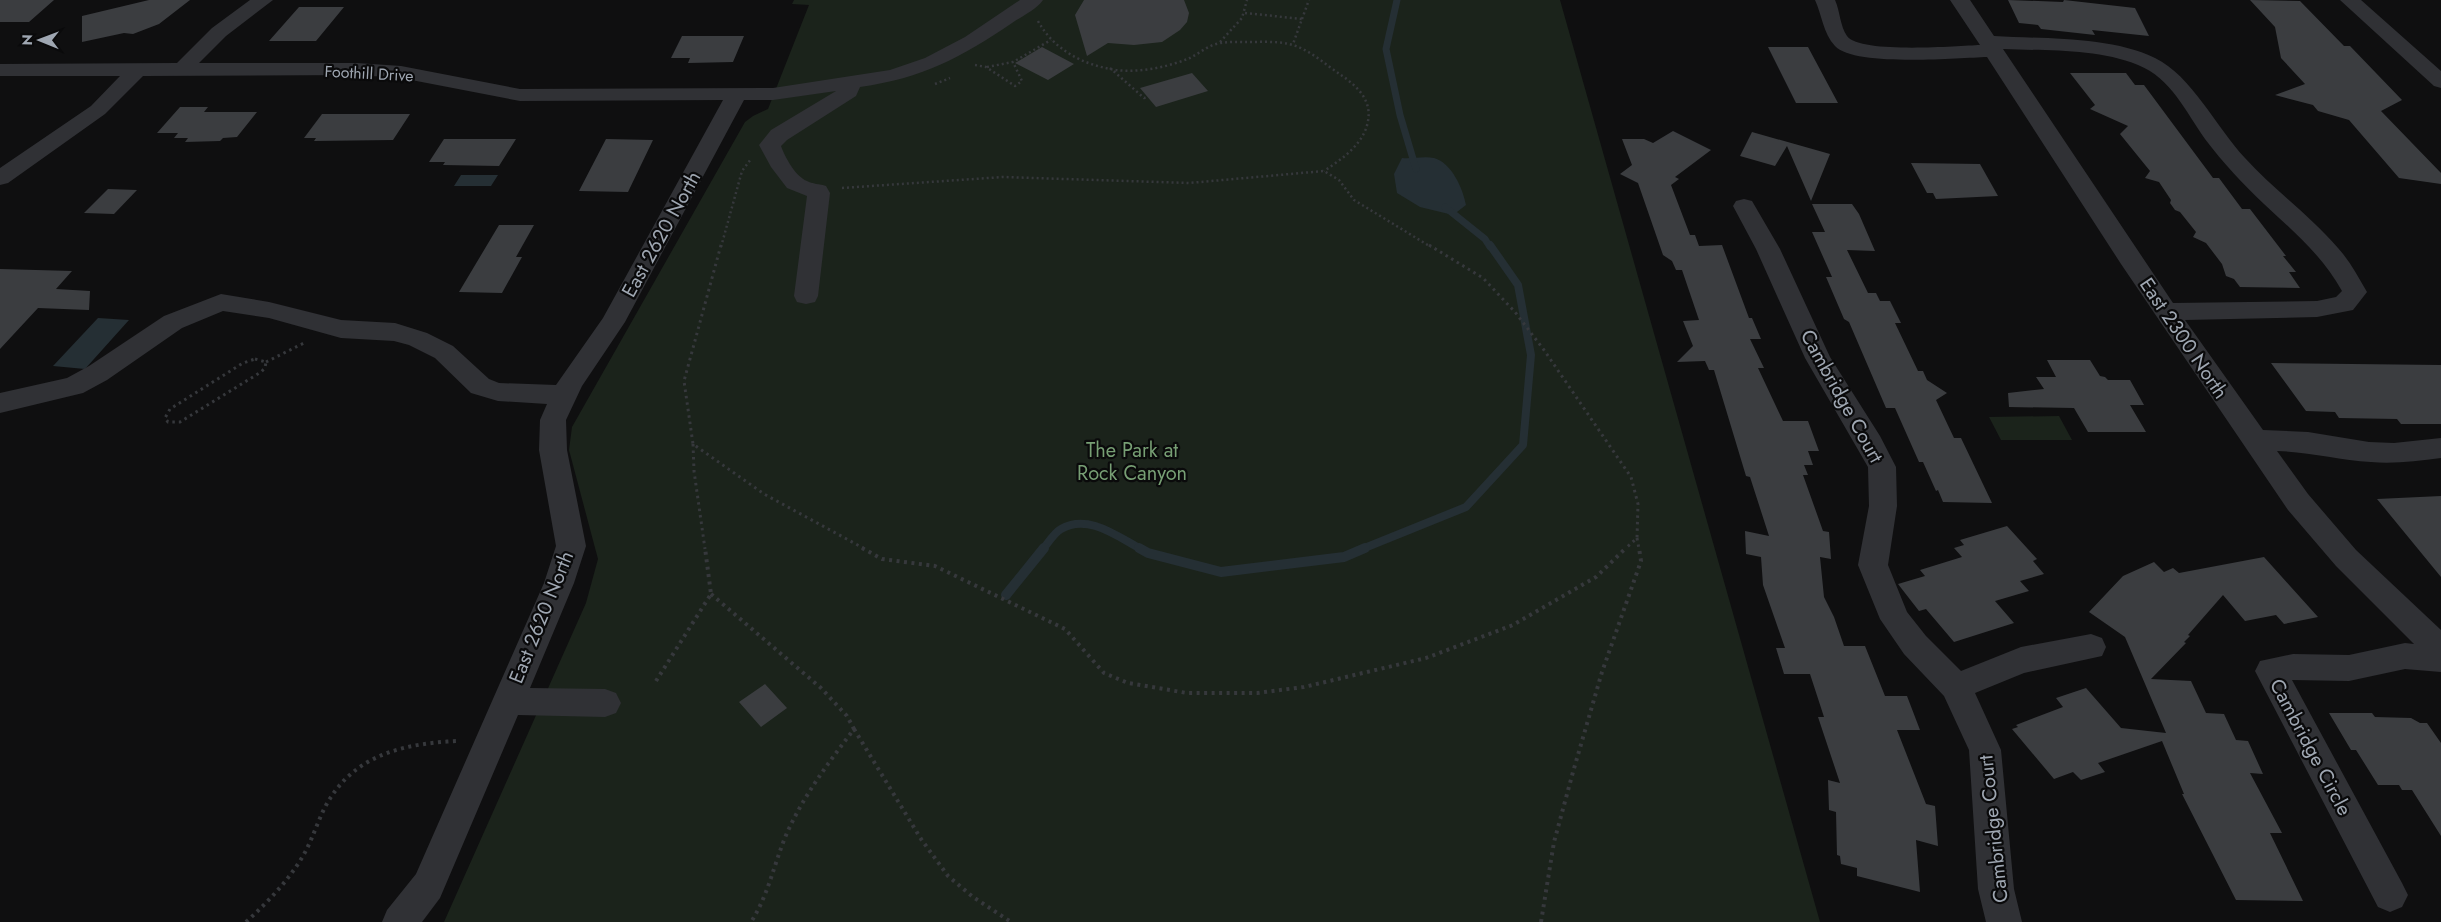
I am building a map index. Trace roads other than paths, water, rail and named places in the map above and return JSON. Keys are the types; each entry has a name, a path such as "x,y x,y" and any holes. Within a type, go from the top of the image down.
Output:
{"street":[{"path":"181,71 212,36 236,17 263,0"},
{"path":"1825,0 1837,36 1844,45 1853,50 1890,52 1991,46 2130,55 2161,70 2185,92 2221,145 2250,176 2327,248 2340,264 2355,292 2344,304 2317,309 2168,312"},
{"name":"East 2300 North","path":"1960,0 2129,258 2168,312 2253,440 2298,502 2346,558 2441,650"},
{"path":"2350,0 2441,82"},
{"name":"Foothill Drive","path":"0,70 181,71 357,69 401,72 520,94 773,94 894,76 932,62 1035,8"},
{"path":"0,178 98,110 136,71"},
{"path":"806,296 818,190 799,187 793,182 771,148 772,142 779,135 849,92 852,83"},
{"name":"East 2620 North","path":"400,922 428,886 559,583 571,546 553,450 553,420 570,383 613,322 736,95"},
{"name":"Cambridge Court","path":"1744,206 1768,249 1818,358 1870,443 1882,467 1883,506 1873,565 1894,619 1915,645 1956,687 1985,750 1996,889 2004,922"},
{"path":"0,403 74,386 98,373 173,322 222,302 269,310 334,328 395,332 418,339 444,352 480,386 498,392 564,396"},
{"path":"2253,440 2308,442 2369,452 2394,453 2441,448"},
{"path":"1956,687 2021,660 2091,647"},
{"name":"Cambridge Circle","path":"2390,895 2270,671 2293,667 2349,668 2405,656 2441,659"},
{"path":"508,701 605,703"}],"waterway":[{"path":"1397,0 1386,49 1400,115 1416,169"},
{"path":"1445,207 1485,239 1490,247"},
{"path":"1362,549 1466,507 1523,445 1531,355 1518,285 1490,245"},
{"path":"1043,549 1061,529 1071,525 1082,524 1102,528 1141,549"},
{"path":"1006,595 1044,548"},
{"path":"1139,548 1148,553 1221,572 1344,557 1365,548"}],"park label":[{"name":"The Park at Rock Canyon","path":"1132,462"}]}
